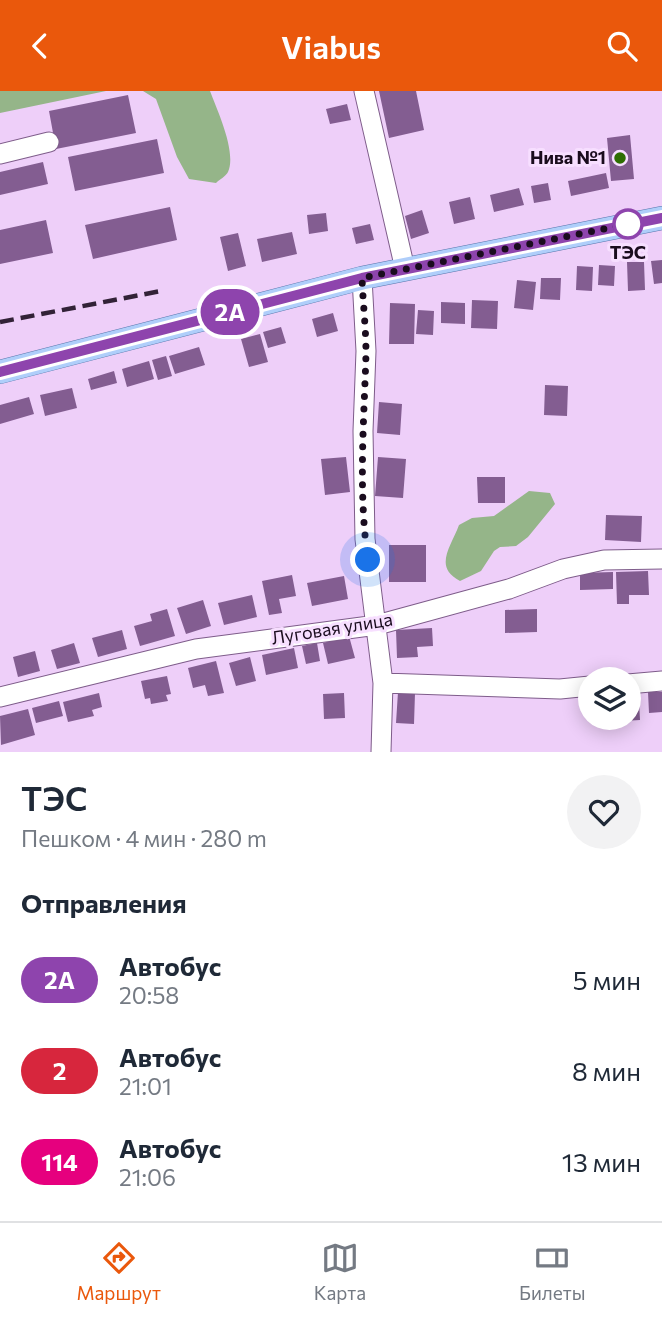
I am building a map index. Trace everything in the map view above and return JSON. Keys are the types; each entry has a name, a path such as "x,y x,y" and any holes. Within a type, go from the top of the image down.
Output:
{"main road":[{"path":"0,372 362,278 662,218"}],"street":[{"path":"364,91 405,269"},
{"path":"0,153 48,142"},
{"path":"362,278 366,351 362,431 365,539 383,683 381,752"},
{"name":"Луговая улица","path":"0,697 197,649 377,625 509,589 563,569 604,560 662,559"},
{"path":"641,683 662,681"},
{"path":"383,683 578,687"}],"green space":[{"path":"0,91 106,91 0,113"},
{"path":"143,91 210,91 228,143 230,164 226,175 216,183 189,179 177,157 156,99"},
{"path":"529,491 550,493 555,504 528,537 516,546 500,547 494,551 481,571 460,581 452,575 447,569 446,556 459,525 472,518 494,516"}],"building":[{"path":"379,91 416,91 424,130 389,138"},
{"path":"128,95 136,133 56,149 49,111"},
{"path":"347,104 351,120 330,124 326,109"},
{"name":"Нива №1","path":"630,135 634,179 611,181 607,138"},
{"path":"157,139 164,173 75,191 68,157"},
{"path":"43,162 48,184 0,195 0,172"},
{"path":"606,173 609,188 571,196 568,181"},
{"path":"548,183 551,200 534,203 531,186"},
{"path":"519,188 524,205 494,212 490,195"},
{"path":"470,197 475,219 454,224 449,202"},
{"path":"170,207 177,240 93,259 85,225"},
{"path":"422,210 429,233 411,239 405,216"},
{"path":"326,213 328,231 309,234 307,215"},
{"path":"46,220 53,253 0,264 0,230"},
{"path":"370,224 374,240 356,244 352,228"},
{"path":"292,232 297,254 262,262 257,239"},
{"path":"238,233 246,266 228,271 220,237"},
{"path":"662,260 662,283 654,284 651,261"},
{"path":"627,262 644,262 645,290 628,291"},
{"path":"599,265 615,266 614,286 598,285"},
{"path":"577,266 593,267 592,291 576,290"},
{"path":"541,278 561,278 560,300 540,299"},
{"path":"517,280 536,282 533,310 514,308"},
{"path":"472,300 498,301 497,329 471,328"},
{"path":"441,302 465,303 465,324 441,323"},
{"path":"390,303 415,304 414,344 389,344"},
{"path":"418,310 434,311 433,335 416,334"},
{"path":"333,313 338,331 317,337 312,319"},
{"path":"281,327 286,343 268,348 263,332"},
{"path":"260,334 268,362 249,367 241,339"},
{"path":"199,347 205,365 175,374 169,356"},
{"path":"166,356 172,376 158,380 152,360"},
{"path":"149,361 154,379 127,387 122,369"},
{"path":"114,371 117,383 91,390 88,379"},
{"path":"545,385 568,386 567,416 544,415"},
{"path":"72,388 77,408 45,416 40,395"},
{"path":"29,397 34,414 0,424 0,405"},
{"path":"379,402 402,404 400,435 377,433"},
{"path":"346,457 350,492 325,495 321,459"},
{"path":"378,457 406,459 403,498 375,496"},
{"path":"477,477 505,477 505,503 478,503"},
{"path":"606,515 642,516 641,542 605,540"},
{"path":"389,545 426,545 426,582 389,582"},
{"path":"648,571 649,595 629,595 629,604 617,604 616,572"},
{"path":"613,572 613,589 580,590 580,573"},
{"path":"292,575 296,596 279,599 282,613 269,615 262,581"},
{"path":"344,576 348,599 312,606 307,583"},
{"path":"252,595 257,617 224,625 218,603"},
{"path":"203,600 211,626 186,634 177,608"},
{"path":"167,609 175,636 140,646 134,626 152,621 150,614"},
{"path":"537,609 537,632 505,633 505,610"},
{"path":"432,628 433,646 417,647 418,657 397,658 396,630"},
{"path":"122,630 127,649 98,657 92,638"},
{"path":"349,636 355,658 328,664 323,643"},
{"path":"74,643 80,663 57,669 51,650"},
{"path":"317,643 320,661 306,664 302,646"},
{"path":"294,648 298,668 266,675 262,655"},
{"path":"35,651 40,671 18,677 13,657"},
{"path":"250,657 256,681 236,686 229,663"},
{"path":"216,661 224,693 208,696 205,685 193,688 188,668"},
{"path":"167,676 171,694 166,695 168,701 151,704 150,698 145,699 141,681"},
{"path":"398,692 415,693 414,724 396,723"},
{"path":"648,692 662,692 662,712 649,713"},
{"path":"99,693 102,707 92,710 94,716 68,722 63,702"},
{"path":"344,693 345,718 324,719 323,694"},
{"path":"59,701 63,716 36,723 32,708"},
{"path":"28,709 35,735 1,745 0,716"}],"railway":[{"path":"0,322 161,291"}],"bus line":[{"name":"2А","path":"0,372 362,278 662,218"}],"place":[{"name":"Нива №1","path":"620,158"},
{"name":"ТЭС","path":"628,224"}],"route":[{"path":"368,560 362,431 366,351 362,278 628,224"}]}
